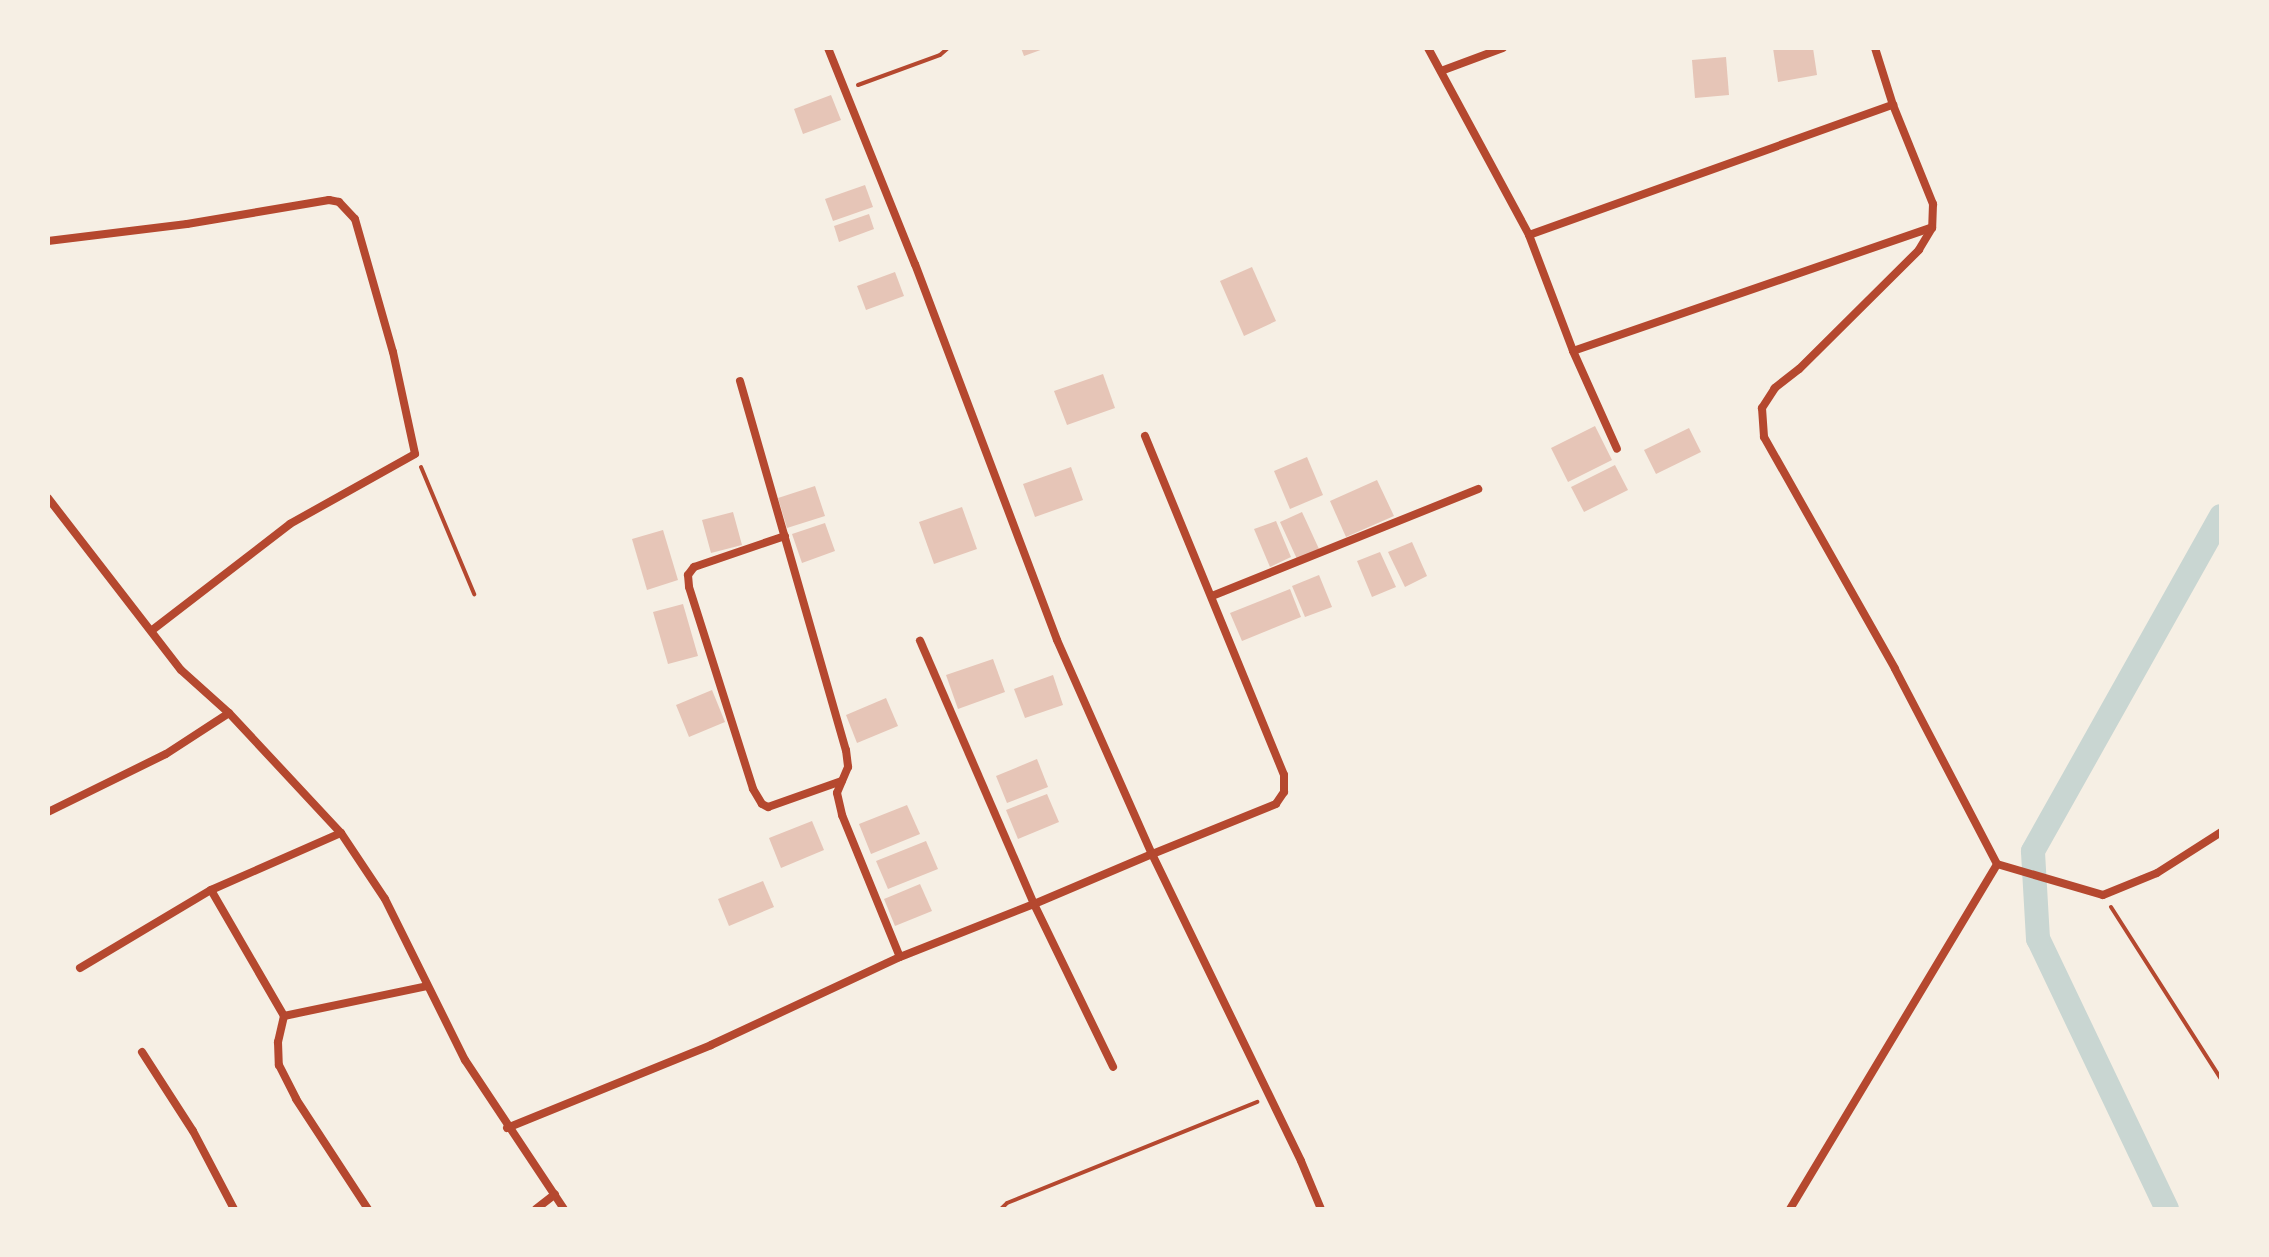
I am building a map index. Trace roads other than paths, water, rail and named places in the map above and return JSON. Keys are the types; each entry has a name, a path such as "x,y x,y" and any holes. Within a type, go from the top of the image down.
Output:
{"street":[{"path":"828,48 1057,640 1152,854 1321,1209"},
{"path":"1428,48 1529,235 1573,351 1617,449"},
{"path":"1441,71 1503,48"},
{"path":"1875,48 1893,105 1933,204 1932,228 1919,250 1799,369 1775,388 1762,408 1764,437 1895,669 1997,864 2103,895 2157,873 2221,832"},
{"path":"1529,235 1893,105"},
{"path":"48,241 187,224 329,200 339,202 355,219 393,352 415,454 290,524 151,631"},
{"path":"1573,351 1932,228"},
{"path":"740,381 846,750 848,767 837,793 842,815 900,957"},
{"path":"507,1128 711,1045 900,957 1276,804 1284,792 1284,775 1145,436"},
{"path":"1212,596 1478,489"},
{"path":"48,498 181,670 229,713 341,833 385,899 465,1060 507,1128 564,1209"},
{"path":"785,536 694,567 688,575 689,587 753,789 762,804 768,807 842,781"},
{"path":"920,641 1034,904 1113,1067"},
{"path":"48,812 166,754 229,713"},
{"path":"80,968 211,890 341,833"},
{"path":"1790,1209 1997,864"},
{"path":"211,890 284,1016 278,1042 279,1065 296,1099 368,1209"},
{"path":"284,1016 427,986"},
{"path":"142,1052 193,1131 234,1209"},
{"path":"536,1209 555,1194"}],"waterway":[{"path":"2167,1209 2038,939 2033,851 2221,516"}]}
